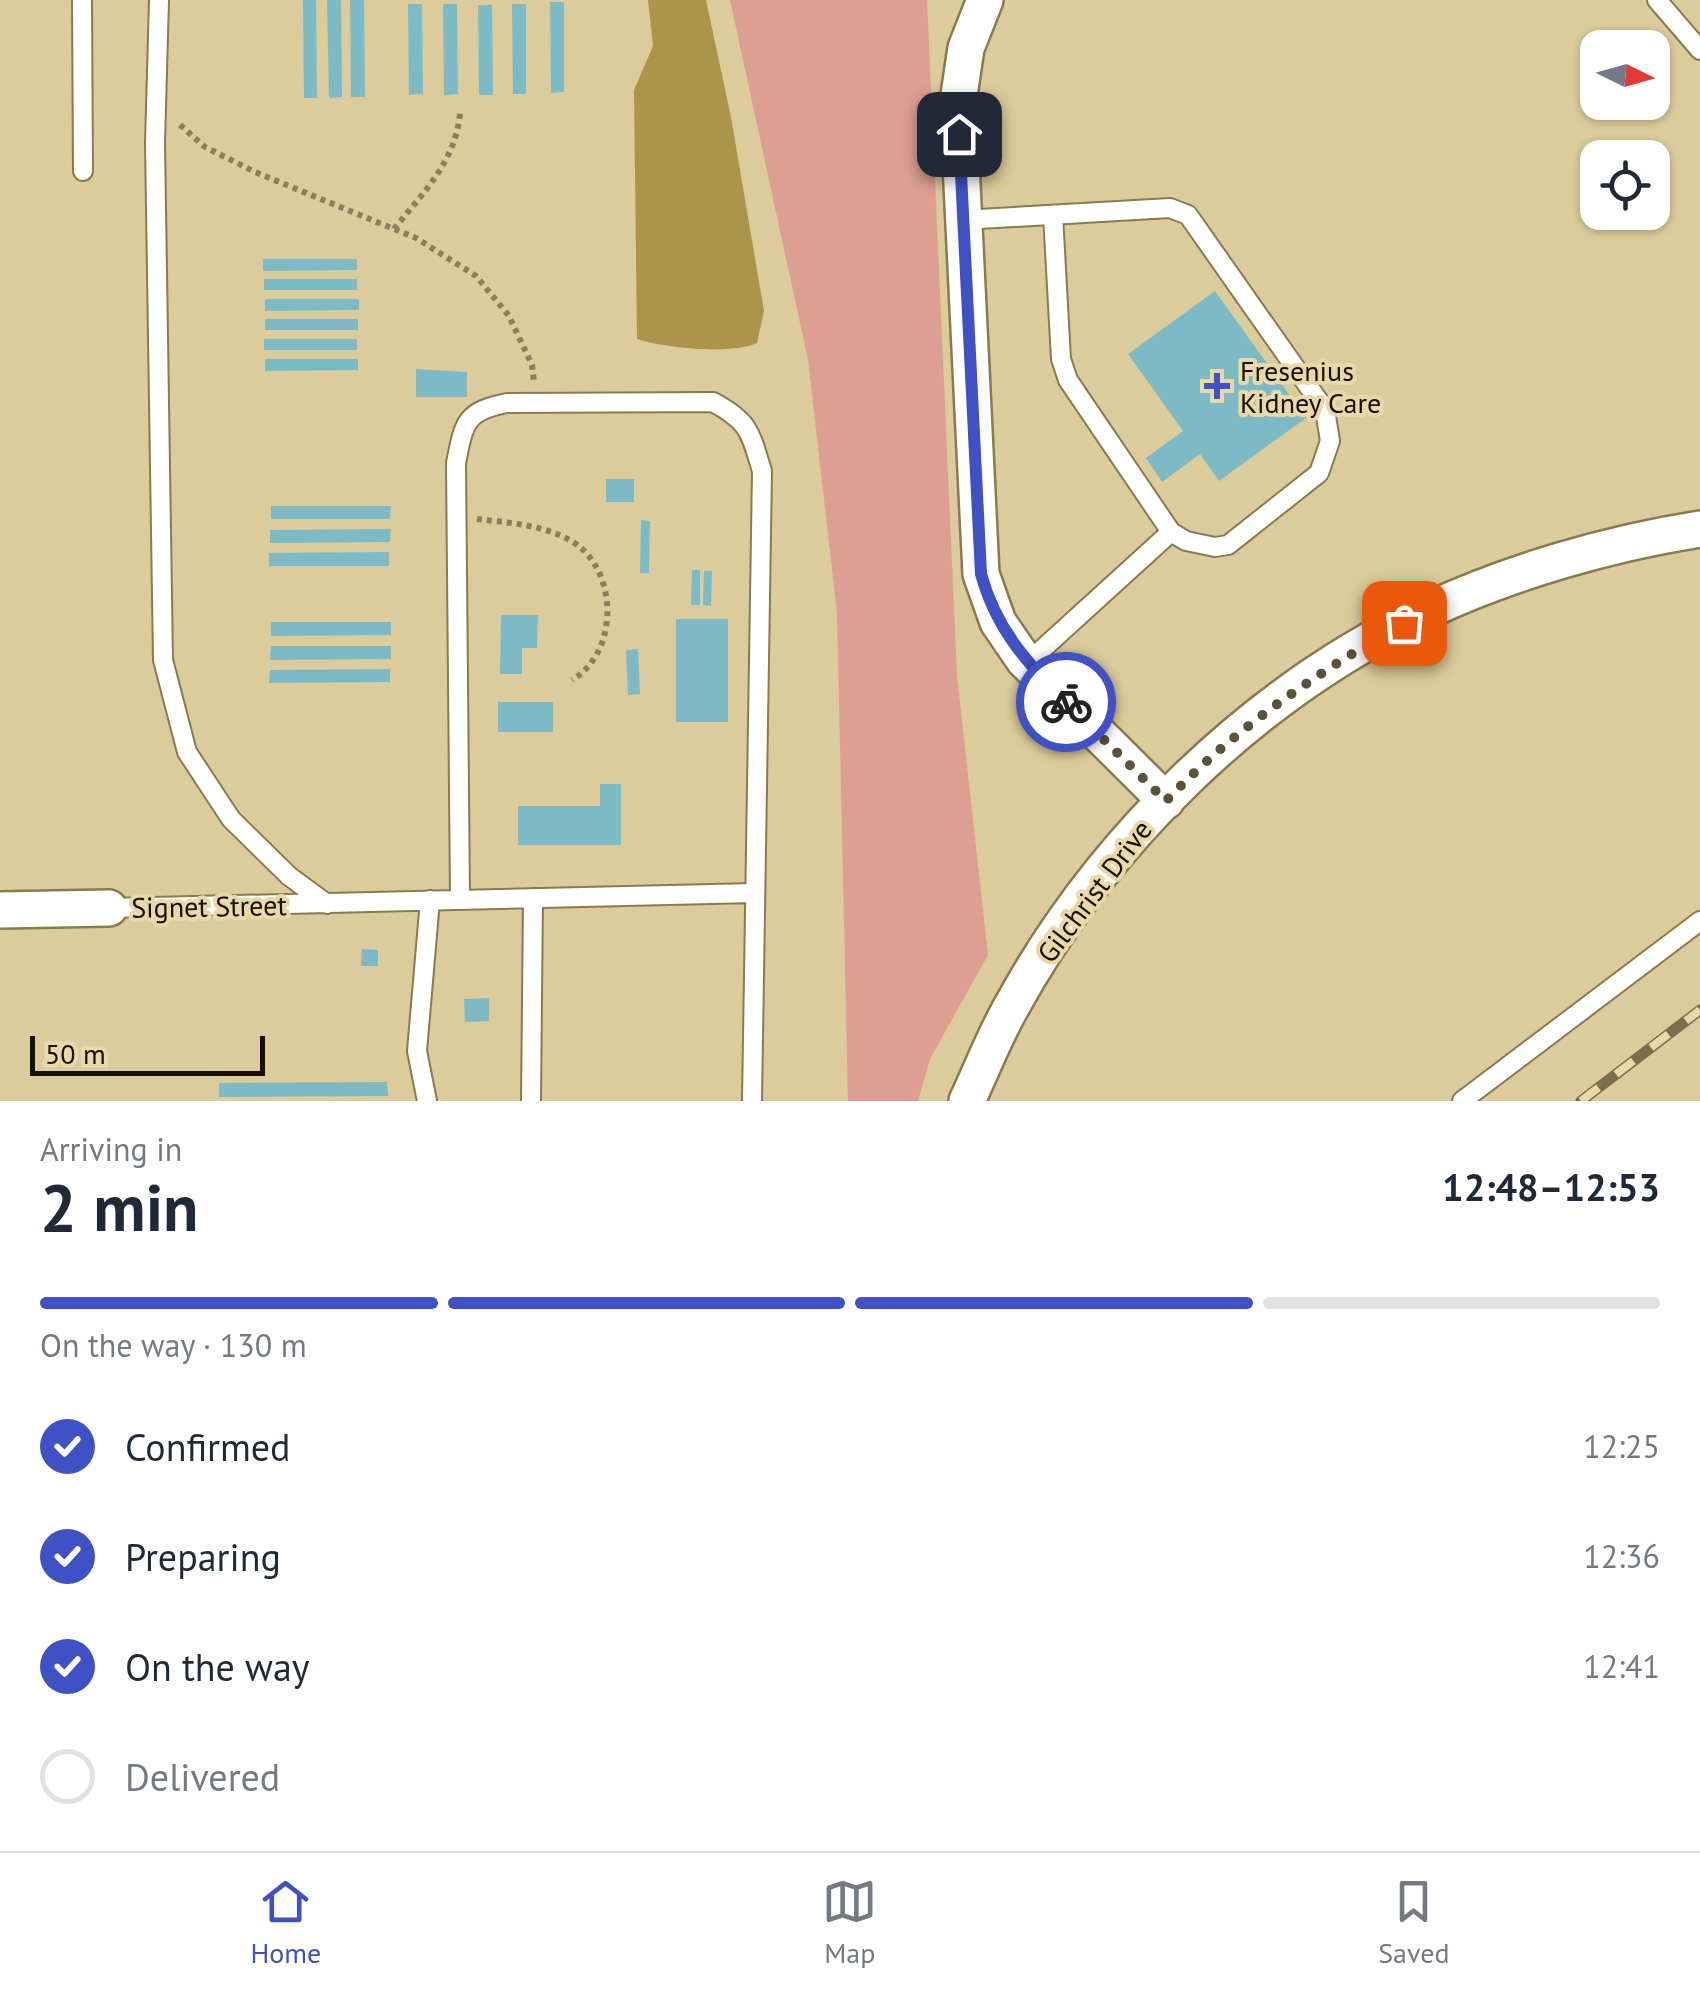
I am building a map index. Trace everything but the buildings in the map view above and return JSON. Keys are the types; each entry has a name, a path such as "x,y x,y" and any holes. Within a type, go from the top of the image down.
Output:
{"street":[{"path":"985,0 960,77 962,220 981,574 998,622 1027,663 1166,801"},
{"name":"Gilchrist Drive","path":"967,1101 1009,1011 1060,929 1132,836 1204,760 1314,675 1432,608 1597,551 1700,529"},
{"name":"Signet Street","path":"0,910 109,908"}],"lane":[{"path":"82,0 83,170"},
{"path":"159,0 156,104 163,660 187,752 231,820 289,876 327,904"},
{"path":"1657,0 1700,50"},
{"path":"962,220 1170,208 1188,215 1325,410 1329,450 1319,473 1228,545 1200,545 1171,532 1063,369 1053,215"},
{"path":"460,899 456,463 464,426 479,408 507,402 712,402 732,412 749,429 762,471 752,1101"},
{"path":"1027,663 1171,532"},
{"name":"Signet Street","path":"109,908 755,893"},
{"path":"531,1101 533,898"},
{"path":"424,900 417,1051 427,1101"},
{"path":"1462,1101 1700,921"}],"path":[{"path":"156,104 205,147 255,172 416,238 476,276 509,316 532,365 537,402"},
{"path":"394,229 442,169 453,147 460,114"},
{"path":"456,517 532,526 575,544 598,566 606,592 606,625 600,651 585,672 572,680"}],"shaded area":[{"path":"648,0 706,0 731,117 764,311 757,343 746,347 698,349 637,339 634,90 653,46"},
{"path":"730,0 927,0 957,675 988,955 930,1059 918,1101 848,1101 837,613 808,360"}],"railway":[{"path":"1581,1101 1700,1010"}],"way so far":[{"path":"1066,702 1166,801 1204,760 1314,675 1404,623"}],"place":[{"name":"Fresenius Kidney Care","path":"1217,386"}],"route":[{"path":"959,134 981,574 988,600 1010,642 1066,702"}]}
